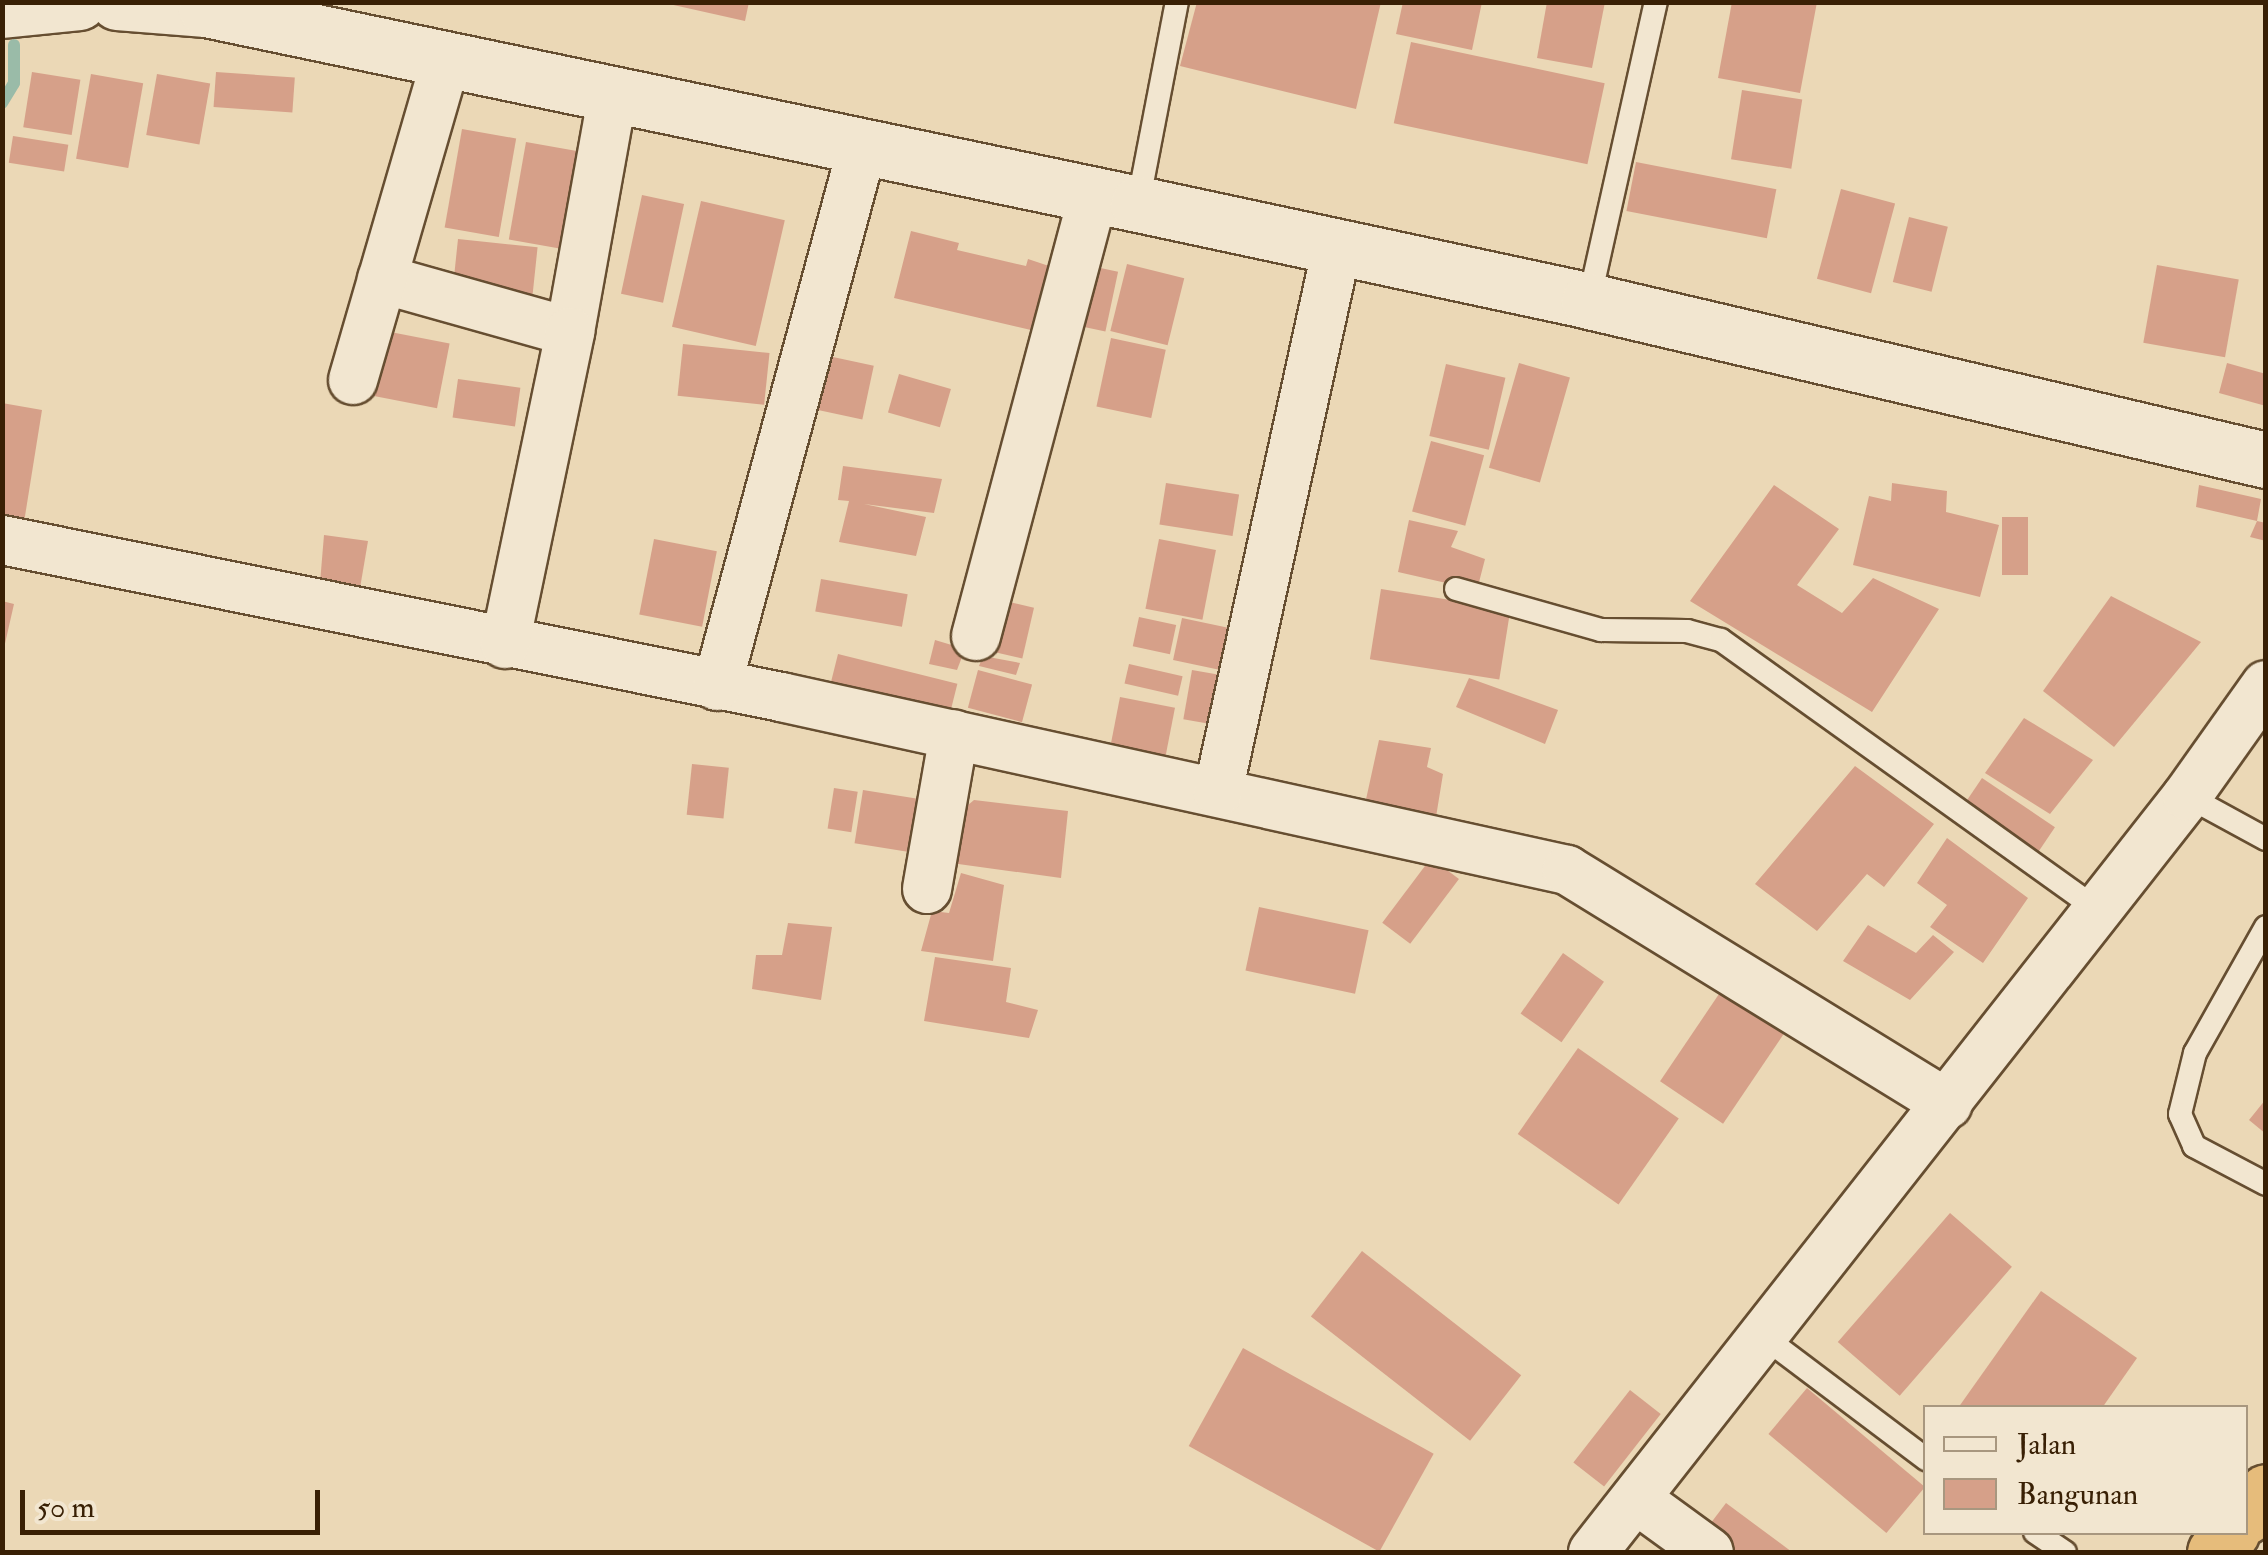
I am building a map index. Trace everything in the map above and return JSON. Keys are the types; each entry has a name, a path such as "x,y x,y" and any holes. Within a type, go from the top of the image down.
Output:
{"highway":[{"path":"2248,1514 2266,1492"}],"street":[{"path":"2,10 79,2"},
{"path":"117,2 206,9 1115,199 1589,301 2266,460"},
{"path":"353,380 446,59"},
{"path":"505,644 570,332 613,94"},
{"path":"716,686 862,146"},
{"path":"976,636 1115,199"},
{"path":"1218,792 1337,247"},
{"path":"382,279 570,332"},
{"path":"2,540 954,734 1567,870 1948,1104"},
{"path":"1593,1552 1948,1104 2187,796 2266,686"},
{"path":"927,889 954,734"},
{"path":"1636,1499 1709,1552"}],"lane":[{"path":"1115,199 1178,2"},
{"path":"1589,301 1656,2"},
{"path":"1456,589 1601,630 1687,630 1720,640 2098,910"},
{"path":"2187,796 2266,840"},
{"path":"2266,927 2195,1053 2182,1083 2180,1114 2194,1146 2266,1184"},
{"path":"1764,1336 1923,1458"},
{"path":"2040,1535 2065,1552"}],"building":[{"path":"660,2 749,2 745,21"},
{"path":"1197,2 1381,2 1356,109 1180,66"},
{"path":"1403,2 1482,2 1472,50 1396,34"},
{"path":"1547,2 1605,2 1592,68 1537,58"},
{"path":"1732,2 1817,2 1800,93 1718,78"},
{"path":"1411,42 1605,83 1587,164 1394,123"},
{"path":"32,72 80,80 72,135 23,127"},
{"path":"216,72 295,78 292,112 214,107"},
{"path":"91,74 143,83 128,168 76,159"},
{"path":"157,74 210,83 199,144 146,135"},
{"path":"1742,90 1802,100 1791,169 1731,159"},
{"path":"462,129 516,139 499,237 445,227"},
{"path":"13,136 68,145 64,171 9,163"},
{"path":"526,142 578,151 561,249 509,239"},
{"path":"1636,162 1776,189 1767,238 1626,211"},
{"path":"1841,189 1895,203 1871,293 1817,279"},
{"path":"642,195 684,204 663,303 621,294"},
{"path":"701,201 785,220 756,346 672,327"},
{"path":"1909,217 1948,227 1932,292 1893,282"},
{"path":"911,231 959,243 957,250 1026,266 1028,259 1064,271 1048,334 894,298"},
{"path":"458,239 538,247 532,303 452,295"},
{"path":"1077,263 1118,272 1105,331 1064,323"},
{"path":"1127,264 1184,278 1168,345 1110,331"},
{"path":"2157,265 2239,279 2225,357 2143,343"},
{"path":"375,329 450,344 437,408 362,394"},
{"path":"1111,338 1166,350 1151,418 1096,406"},
{"path":"683,344 770,353 764,405 678,396"},
{"path":"819,354 874,366 862,419 808,408"},
{"path":"1519,363 1570,378 1540,482 1489,468"},
{"path":"2227,363 2266,374 2266,406 2219,393"},
{"path":"1446,364 1505,378 1489,450 1429,436"},
{"path":"899,374 951,389 940,427 888,412"},
{"path":"458,379 520,388 515,426 453,418"},
{"path":"2,403 42,410 21,541 2,538"},
{"path":"1431,441 1484,455 1465,526 1412,512"},
{"path":"843,466 942,479 934,513 864,504 926,517 916,556 839,542 849,501 838,500"},
{"path":"1166,483 1239,495 1233,536 1159,524"},
{"path":"1892,483 1947,491 1946,512 1999,525 1980,597 1853,565 1869,496 1891,501"},
{"path":"1774,485 1839,529 1797,585 1842,613 1873,578 1939,609 1872,712 1690,601"},
{"path":"2199,485 2261,499 2257,521 2196,507"},
{"path":"2002,517 2028,517 2028,575 2002,575"},
{"path":"1409,520 1458,531 1451,547 1485,559 1477,590 1398,572"},
{"path":"2257,521 2266,523 2266,541 2250,537"},
{"path":"324,535 368,541 359,594 320,583"},
{"path":"654,539 717,551 702,627 639,615"},
{"path":"1159,539 1216,550 1202,620 1145,609"},
{"path":"821,579 908,594 902,627 815,611"},
{"path":"1381,589 1510,609 1499,680 1370,659"},
{"path":"2111,596 2201,642 2114,747 2043,691"},
{"path":"996,599 1034,608 1022,658 984,650"},
{"path":"2,601 14,604 4,648 2,648"},
{"path":"1139,617 1176,625 1170,654 1133,646"},
{"path":"1182,618 1233,629 1224,671 1173,660"},
{"path":"935,640 965,649 957,670 929,664"},
{"path":"838,654 957,684 946,728 827,699"},
{"path":"983,656 1020,663 1016,675 979,666"},
{"path":"1129,664 1183,676 1178,696 1125,683"},
{"path":"978,670 1032,684 1022,722 968,708"},
{"path":"1192,670 1221,675 1212,724 1183,719"},
{"path":"1469,678 1558,710 1545,744 1456,707"},
{"path":"1120,697 1175,708 1163,771 1108,760"},
{"path":"2024,718 2093,760 2050,814 1985,773"},
{"path":"1379,740 1431,748 1427,767 1443,774 1436,817 1365,804"},
{"path":"692,764 729,768 723,819 687,815"},
{"path":"1855,766 1934,824 1884,887 1867,874 1817,931 1755,884"},
{"path":"1982,778 2055,827 2037,854 1964,805"},
{"path":"834,788 858,792 851,832 828,828"},
{"path":"863,790 930,801 922,854 855,843"},
{"path":"974,800 1068,811 1061,878 951,863 955,816"},
{"path":"1947,838 2028,898 1983,963 1930,927 1947,905 1917,883"},
{"path":"1431,858 1459,879 1410,944 1382,923"},
{"path":"961,873 1004,885 993,961 921,951 932,911 949,913"},
{"path":"1259,907 1369,930 1355,994 1245,971"},
{"path":"788,923 832,927 821,1000 752,989 756,955 782,955"},
{"path":"1868,925 1916,953 1933,935 1954,952 1910,1000 1843,961"},
{"path":"1563,953 1604,982 1562,1042 1521,1014"},
{"path":"935,957 1011,968 1006,1002 1038,1010 1029,1038 924,1021"},
{"path":"1721,991 1784,1033 1723,1124 1660,1081"},
{"path":"1578,1048 1679,1119 1619,1205 1518,1134"},
{"path":"2266,1099 2266,1134 2249,1120"},
{"path":"1950,1213 2012,1267 1900,1396 1838,1342"},
{"path":"1362,1251 1521,1375 1470,1441 1311,1316"},
{"path":"2041,1291 2137,1358 2104,1405 1960,1405"},
{"path":"1243,1348 1434,1454 1379,1552 1189,1446"},
{"path":"1807,1388 1923,1485 1886,1533 1768,1434"},
{"path":"1630,1390 1661,1414 1604,1487 1573,1462"},
{"path":"1726,1503 1792,1552 1723,1552 1701,1536"}],"waterway":[{"path":"2,103 14,83 14,45"}]}
